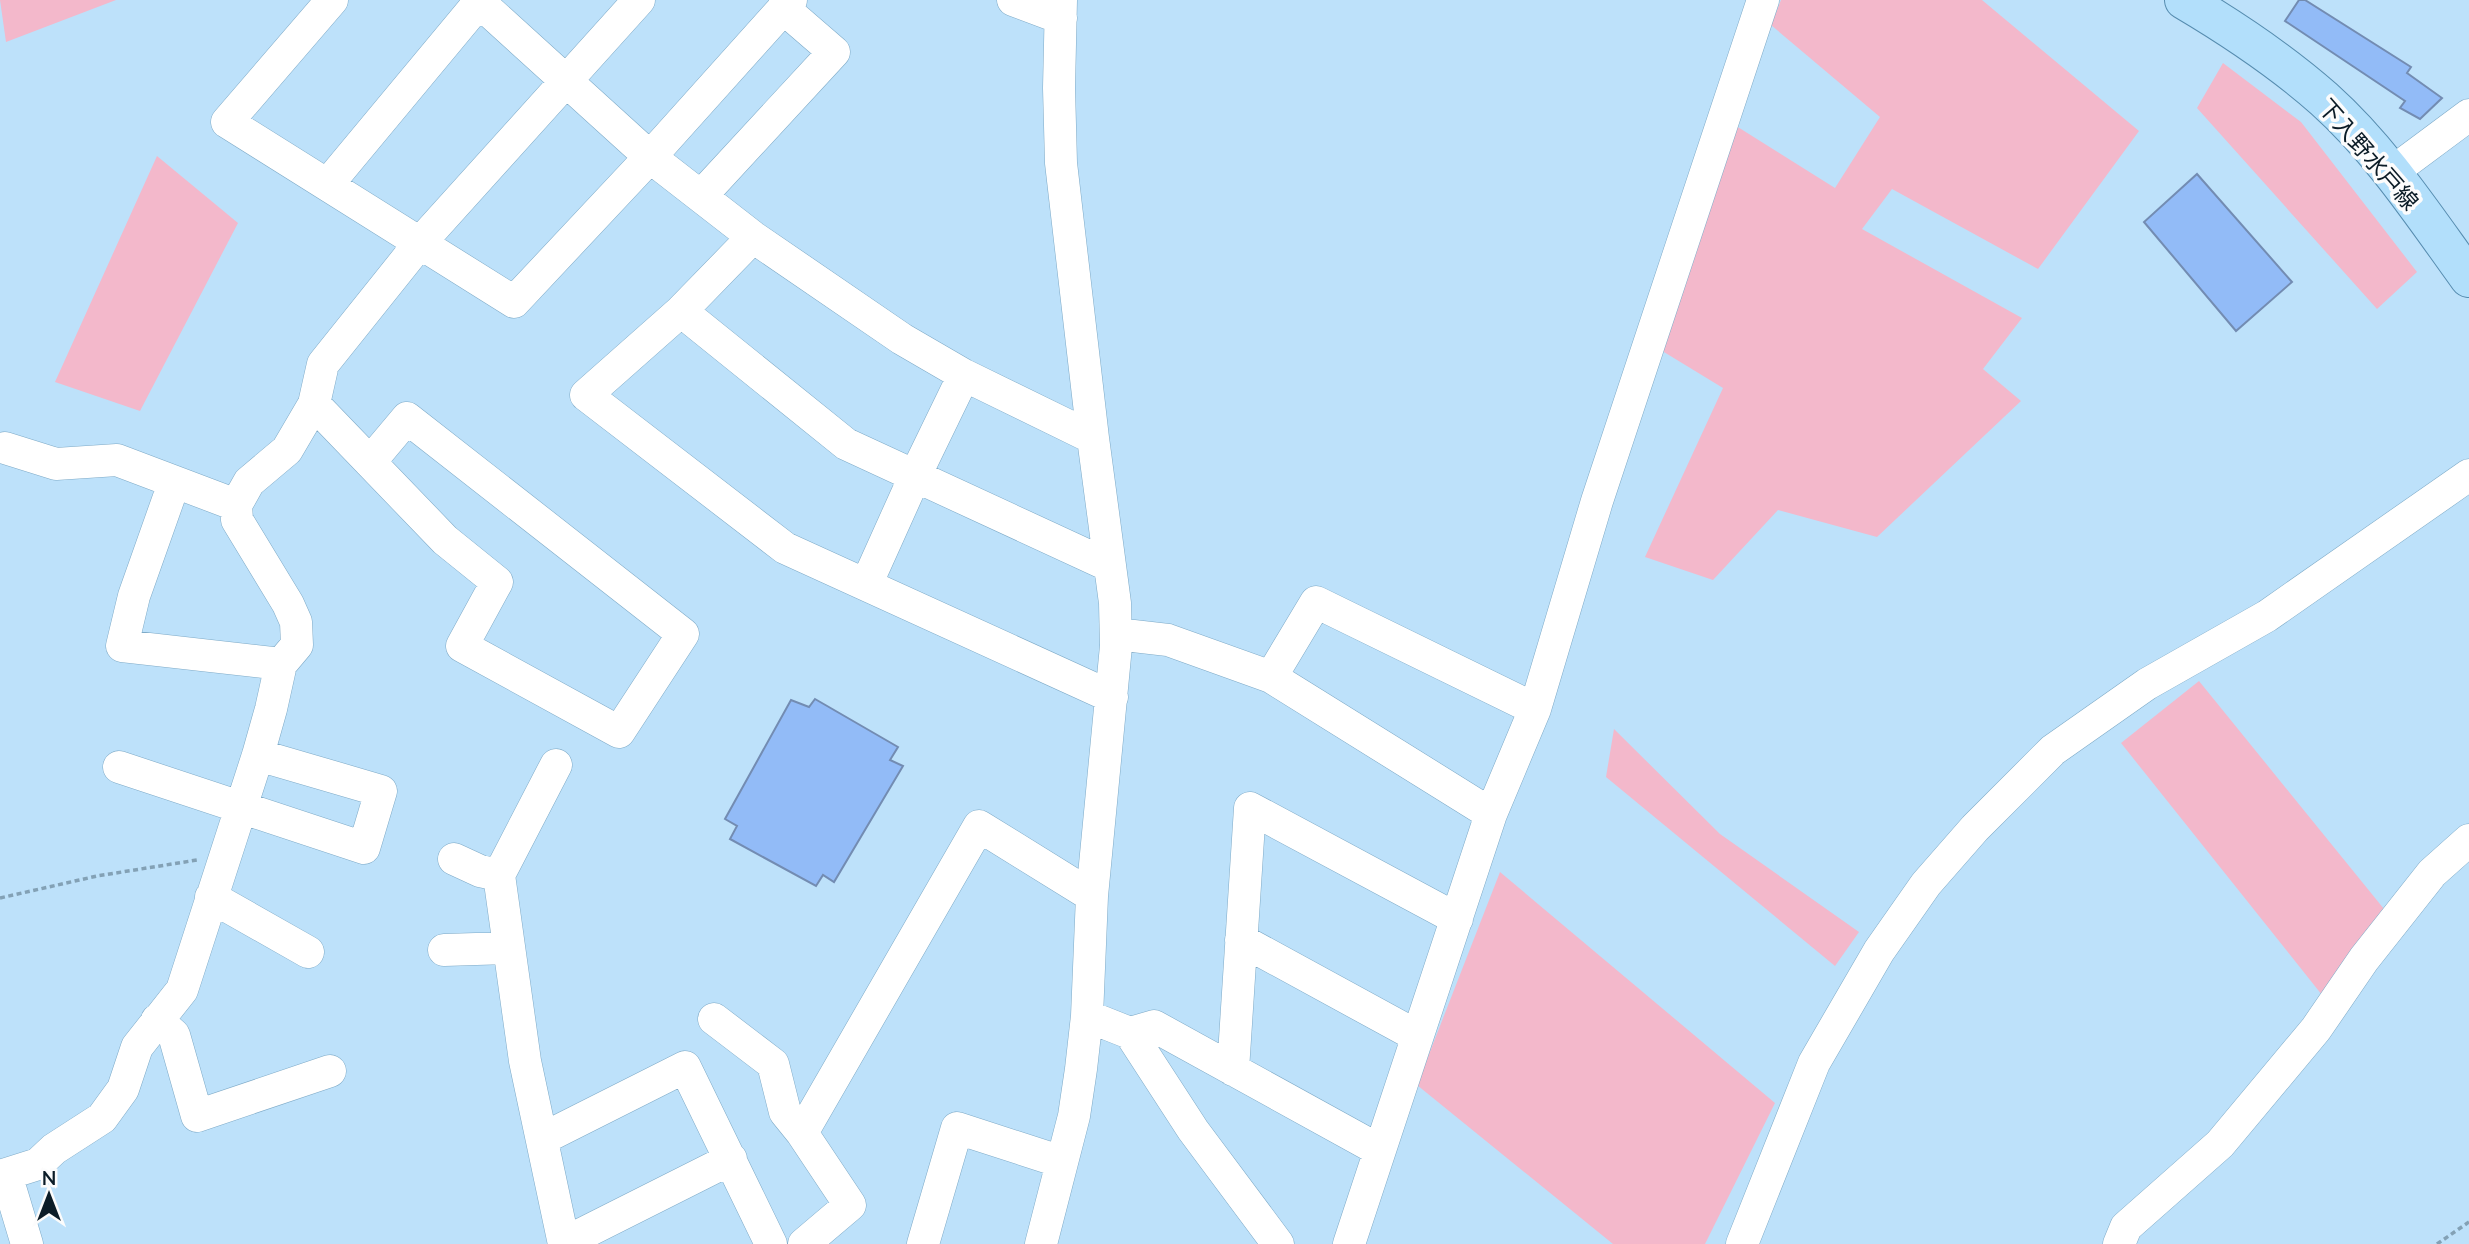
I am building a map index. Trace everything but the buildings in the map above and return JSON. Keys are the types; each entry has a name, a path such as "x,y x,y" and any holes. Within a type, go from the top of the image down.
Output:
{"main road":[{"name":"下入野水戸線","path":"2187,1 2262,49 2324,100 2391,173 2469,278"}],"street":[{"path":"332,0 227,122 514,302 650,157 787,4 834,52 701,196"},
{"path":"27,1244 3,1175 38,1164 54,1149 102,1118 123,1089 137,1047 182,990 258,755 281,664 297,645 296,622 237,520 236,505 249,482 287,450 314,404 323,364 419,244 639,0"},
{"path":"1013,0 1061,9 1061,163 1115,603 1116,634 1092,896 1087,1017 1074,1116 1041,1244"},
{"path":"1349,1244 1491,814 1535,709 1597,501 1763,0"},
{"path":"328,184 479,1 650,157 753,237 902,339 964,375 1093,438"},
{"path":"2391,173 2469,116"},
{"path":"753,237 681,311 586,395 785,548 1112,697"},
{"path":"681,311 846,444 1110,566"},
{"path":"866,585 964,375"},
{"path":"314,404 445,540 497,582 462,646 619,732 683,634 407,418 370,462"},
{"path":"5,449 56,464 117,460 236,505"},
{"path":"1742,1244 1814,1063 1879,951 1926,884 1975,828 2053,750 2147,684 2267,615 2469,475"},
{"path":"174,483 134,596 122,646 281,664"},
{"path":"1271,677 1316,602 1535,709"},
{"path":"1116,634 1168,640 1271,677 1491,814"},
{"path":"119,767 364,848 381,791 258,755"},
{"path":"556,765 499,875 525,1061 564,1243 731,1158"},
{"path":"1233,1070 1250,808 1458,919"},
{"path":"802,1133 979,825 1092,896"},
{"path":"2119,1244 2126,1227 2220,1144 2316,1029 2364,959 2431,873 2469,840"},
{"path":"454,859 480,871 499,875"},
{"path":"211,897 308,952"},
{"path":"1241,940 1417,1036"},
{"path":"444,950 508,948"},
{"path":"1087,1017 1130,1033 1193,1130 1278,1244"},
{"path":"715,1019 773,1064 785,1112 850,1205 804,1244"},
{"path":"157,1020 174,1035 197,1116 330,1071"},
{"path":"1130,1033 1154,1026 1379,1150"},
{"path":"541,1139 685,1068 771,1244"},
{"path":"923,1244 957,1128 1062,1162"}],"path":[{"path":"0,898 97,876 182,861 200,860 221,864"},
{"path":"2437,1244 2469,1222"}],"shaded area":[{"path":"0,0 116,0 6,42"},
{"path":"1781,0 1982,0 2139,131 2038,269 1892,189 1862,229 2022,318 1983,369 2021,401 1877,537 1778,510 1713,580 1645,557 1723,388 1659,349 1733,124 1835,188 1880,117 1771,25"},
{"path":"2223,63 2301,122 2417,272 2377,309 2197,108"},
{"path":"157,156 238,223 140,411 55,382"},
{"path":"2199,681 2384,909 2322,995 2121,743"},
{"path":"1614,729 1720,834 1859,932 1835,966 1606,777"},
{"path":"1500,872 1775,1103 1705,1244 1613,1244 1417,1085"}]}
